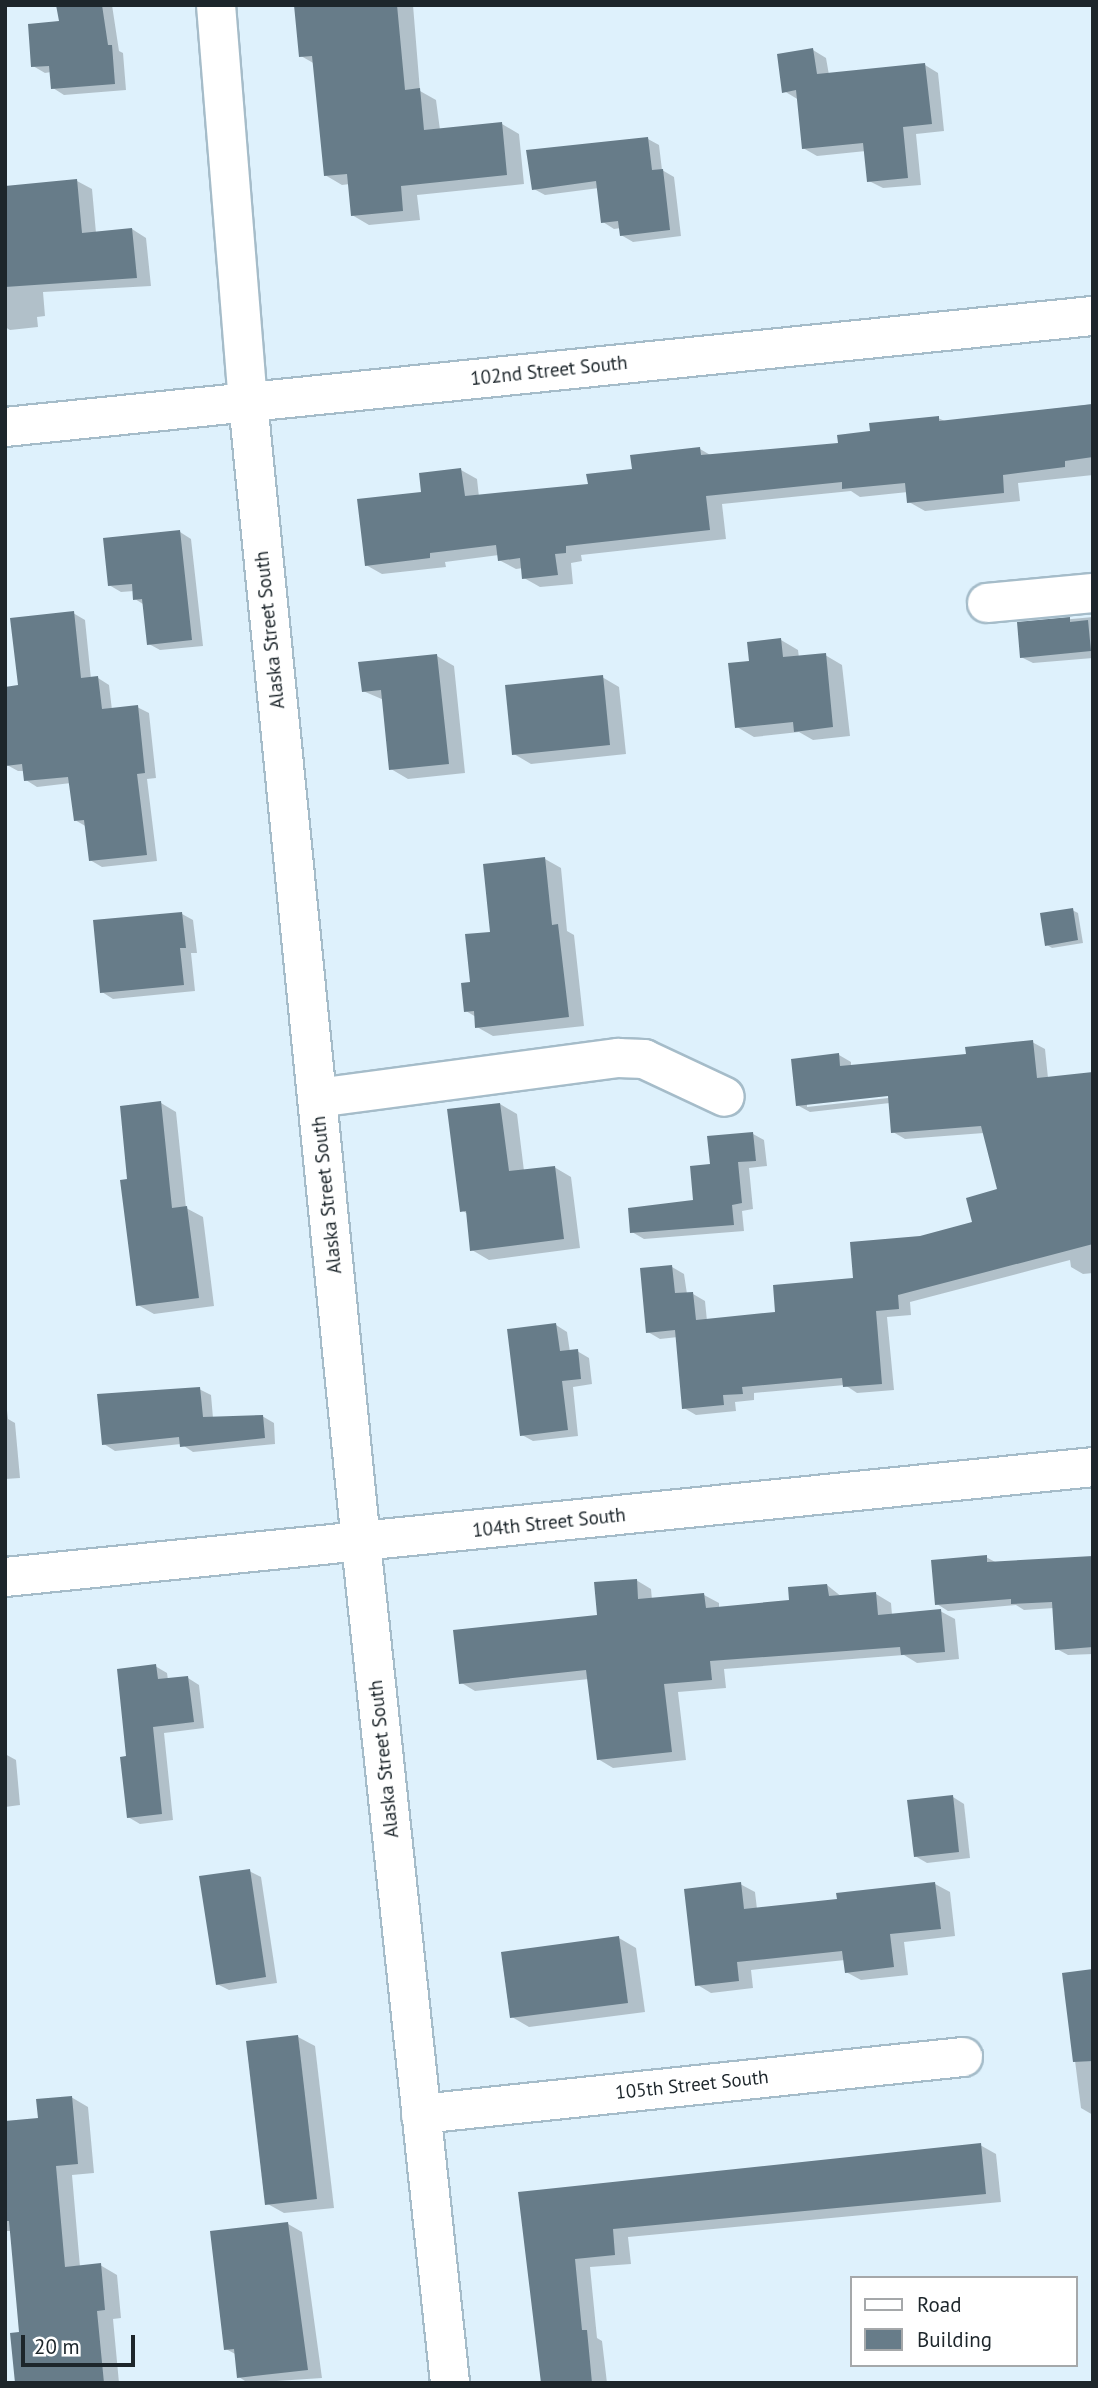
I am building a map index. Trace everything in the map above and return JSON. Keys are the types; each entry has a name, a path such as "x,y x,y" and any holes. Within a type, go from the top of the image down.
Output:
{"street":[{"name":"Alaska Street South","path":"216,5 248,402 361,1543 450,2383"},
{"name":"102nd Street South","path":"5,427 1093,316"},
{"path":"987,603 1093,593"},
{"path":"317,1098 618,1058 644,1059 725,1097"},
{"name":"104th Street South","path":"5,1577 361,1543 1093,1466"},
{"name":"105th Street South","path":"421,2114 963,2057"}],"building":[{"path":"56,5 102,5 108,45 112,45 115,84 51,89 49,66 31,67 28,24 59,21"},
{"path":"294,5 397,5 405,90 420,88 424,130 502,122 507,175 401,186 403,211 351,216 347,174 324,176 312,56 299,57"},
{"path":"813,48 817,74 925,63 932,124 903,127 908,178 867,182 863,143 802,149 796,90 782,93 777,54"},
{"path":"648,137 652,170 663,169 670,230 620,236 618,221 601,223 596,181 532,190 526,150"},
{"path":"77,179 82,233 132,228 137,278 5,287 5,186"},
{"path":"1093,404 1093,457 1065,461 1065,467 1003,475 1004,493 907,503 905,483 842,489 842,482 706,496 710,530 566,546 566,553 555,554 558,575 522,579 520,558 498,561 496,545 430,553 430,558 365,566 357,499 421,492 419,473 461,468 465,496 588,484 586,474 632,469 630,455 700,447 701,455 838,443 837,435 870,431 869,423 939,416 939,421"},
{"path":"180,530 192,640 147,645 142,599 133,600 132,584 108,586 103,538"},
{"path":"74,611 81,678 98,676 102,709 138,705 145,773 137,774 147,855 89,861 84,820 74,821 68,777 24,781 22,764 5,766 5,687 18,685 10,618"},
{"path":"1070,617 1070,622 1088,620 1091,651 1020,658 1017,622"},
{"path":"781,638 783,657 826,653 833,727 794,732 793,722 735,728 728,663 749,661 747,642"},
{"path":"437,654 449,764 389,770 381,690 362,692 358,662"},
{"path":"603,675 610,745 512,755 505,685"},
{"path":"545,857 552,925 558,924 569,1017 475,1028 474,1011 464,1012 461,983 470,982 465,934 490,932 483,864"},
{"path":"1073,908 1078,940 1045,946 1040,913"},
{"path":"182,912 186,948 180,948 184,985 100,993 93,920"},
{"path":"1033,1040 1037,1078 1093,1072 1093,1244 898,1295 899,1309 876,1311 882,1384 843,1387 842,1378 742,1387 743,1394 723,1395 724,1405 682,1409 675,1330 646,1333 640,1268 672,1265 675,1293 693,1292 696,1320 775,1312 773,1285 853,1278 850,1242 920,1236 972,1222 966,1198 997,1189 981,1126 891,1133 888,1096 796,1106 791,1059 839,1053 840,1066 966,1054 965,1047"},
{"path":"161,1101 172,1208 187,1206 199,1298 136,1306 120,1180 127,1179 120,1106"},
{"path":"500,1103 509,1171 555,1166 564,1239 470,1251 466,1211 460,1212 447,1109"},
{"path":"753,1132 756,1161 738,1162 742,1203 732,1205 734,1225 630,1233 628,1208 693,1200 690,1166 710,1164 707,1136"},
{"path":"556,1323 560,1351 578,1349 581,1379 562,1381 568,1430 520,1436 507,1329"},
{"path":"200,1387 203,1417 263,1415 265,1438 180,1447 179,1437 102,1445 97,1394"},
{"path":"987,1555 987,1562 1093,1556 1093,1647 1055,1650 1052,1602 1011,1604 1011,1599 935,1605 931,1560"},
{"path":"637,1579 638,1599 704,1593 706,1608 789,1600 788,1587 827,1584 829,1596 876,1592 878,1615 941,1609 945,1652 901,1655 900,1647 710,1661 712,1680 664,1684 672,1752 597,1760 586,1670 459,1684 453,1630 597,1615 594,1582"},
{"path":"156,1664 158,1679 188,1676 194,1722 153,1727 162,1814 127,1818 120,1757 126,1756 117,1669"},
{"path":"953,1795 959,1852 914,1857 907,1800"},
{"path":"250,1869 266,1977 216,1985 199,1876"},
{"path":"741,1882 744,1909 837,1899 836,1893 935,1882 941,1929 890,1934 894,1967 845,1973 842,1951 737,1962 739,1981 695,1986 684,1889"},
{"path":"619,1936 628,2003 510,2018 501,1952"},
{"path":"1093,1969 1093,2061 1073,2062 1062,1973"},
{"path":"298,2035 317,2199 265,2205 246,2041"},
{"path":"72,2096 78,2164 56,2166 65,2267 101,2263 105,2310 97,2311 104,2383 15,2383 10,2333 19,2332 9,2221 5,2221 5,2121 38,2118 36,2099"},
{"path":"981,2143 986,2194 613,2229 615,2255 575,2259 582,2330 587,2330 592,2383 541,2383 518,2192"},
{"path":"288,2222 308,2370 237,2378 234,2349 224,2350 210,2231"}]}
